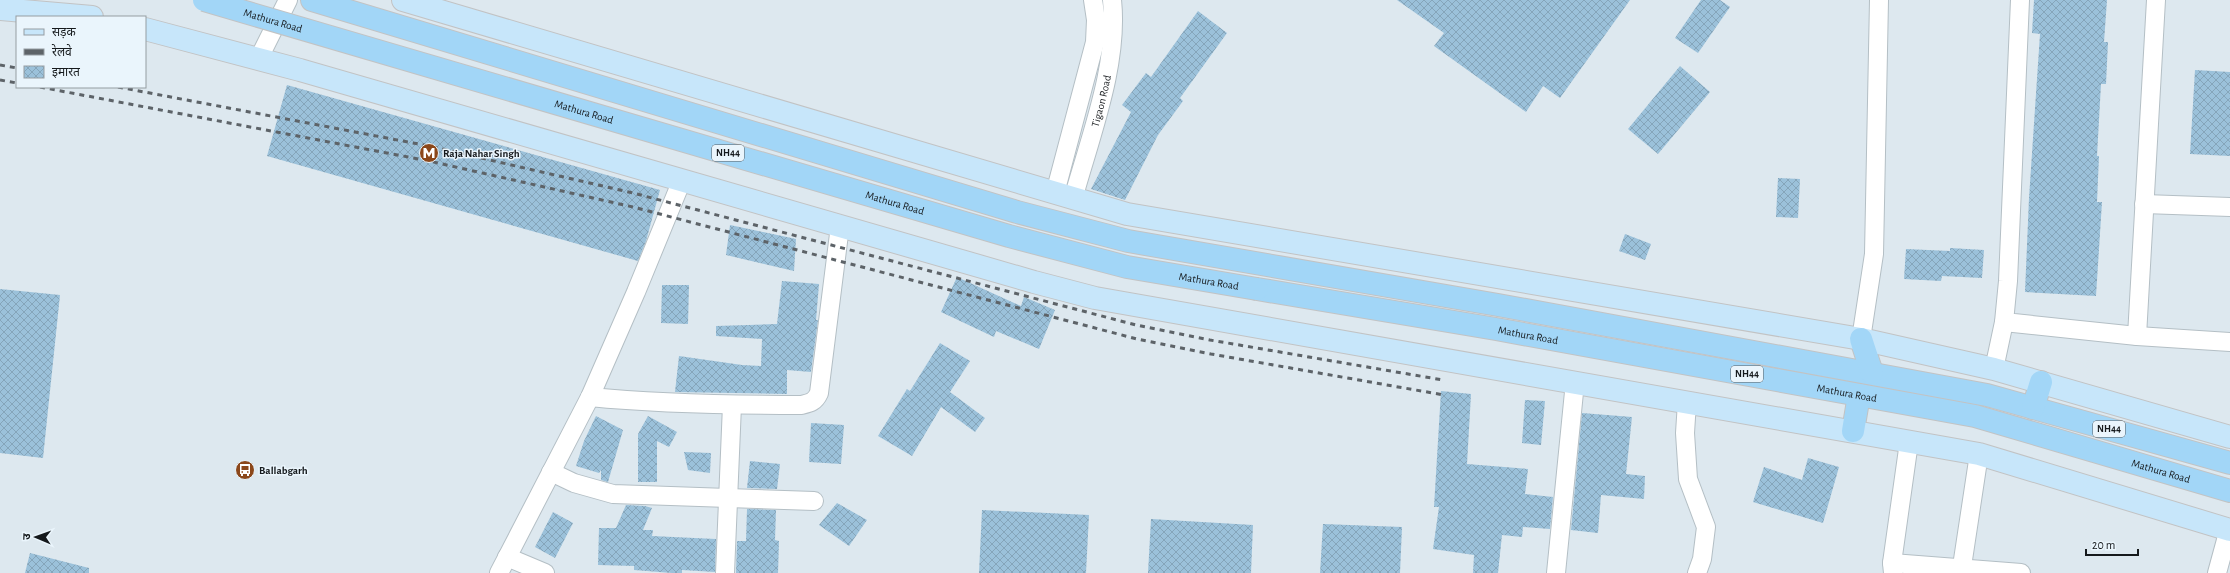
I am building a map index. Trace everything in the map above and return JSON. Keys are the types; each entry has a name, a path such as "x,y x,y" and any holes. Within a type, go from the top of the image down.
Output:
{"highway":[{"name":"Mathura Road","path":"204,0 1009,236 1127,267 1496,329 1975,416 2230,491"},
{"name":"Mathura Road","path":"312,0 1017,212 1128,241 1490,303 1987,395 2230,463"},
{"path":"1861,339 1872,373"},
{"path":"2033,408 2041,382"},
{"path":"1853,432 1859,394"}],"main road":[{"path":"403,0 1127,214 1251,237 1861,339 1994,369 2230,437"},
{"path":"0,9 80,16"},
{"path":"146,29 259,58 1034,282 1095,298 1979,454 2229,529"}],"street":[{"path":"259,58 288,0"},
{"name":"Tigaon Road","path":"1064,196 1095,42 1096,20 1093,0"},
{"name":"Tigaon Road","path":"1064,196 1102,94 1112,39 1112,0"},
{"path":"1861,339 1874,254 1879,0"},
{"path":"1994,369 2004,322 2008,281 2020,0"},
{"path":"2137,336 2156,0"},
{"path":"499,573 590,397 636,292 682,180"},
{"path":"2144,204 2230,207"},
{"path":"590,397 644,402 732,405 810,404 816,399 819,393 840,226"},
{"path":"2004,322 2137,336 2230,342"},
{"path":"1556,573 1575,382"},
{"path":"1687,402 1685,433 1688,479 1706,527 1702,559 1697,573"},
{"path":"725,573 732,405"},
{"path":"1909,442 1893,568 2021,573"},
{"path":"1961,571 1979,454"},
{"path":"550,472 574,483 613,494 814,501"},
{"path":"2218,573 2229,529"},
{"path":"507,557 545,573"}],"building":[{"path":"1397,0 1630,0 1560,98 1543,86 1526,112 1434,46 1444,33"},
{"path":"1701,0 1720,0 1730,7 1698,53 1675,38"},
{"path":"2034,0 2107,0 2104,42 2108,42 2106,84 2101,84 2097,156 2099,156 2097,202 2102,202 2096,296 2025,292 2029,198 2040,34 2032,33"},
{"path":"1198,11 1227,33 1180,98 1183,101 1158,135 1125,200 1091,189 1131,112 1122,105 1146,73 1151,77"},
{"path":"1680,66 1710,92 1658,154 1628,129"},
{"path":"2195,70 2230,72 2230,156 2190,154"},
{"path":"287,85 660,190 646,241 638,261 267,156"},
{"path":"1778,178 1800,179 1798,218 1776,217"},
{"path":"730,225 796,239 794,271 726,255"},
{"path":"1625,234 1651,244 1645,260 1619,251"},
{"path":"1950,248 1984,250 1982,278 1942,276 1941,281 1904,279 1906,249 1950,251"},
{"path":"957,277 1021,306 1024,297 1055,310 1039,349 996,331 994,337 941,312"},
{"path":"782,281 819,284 816,320 818,320 811,372 787,370 787,394 675,392 679,356 742,365 761,366 762,339 716,336 716,326 777,324"},
{"path":"662,285 689,285 688,324 661,323"},
{"path":"0,289 60,295 43,458 0,453"},
{"path":"940,343 970,361 950,392 985,418 975,432 941,407 912,456 878,436 907,389 910,391"},
{"path":"1441,391 1471,394 1467,464 1528,469 1525,494 1553,497 1550,529 1523,527 1522,537 1502,535 1498,573 1473,573 1474,555 1433,549 1439,507 1434,507"},
{"path":"1525,400 1545,401 1541,445 1522,443"},
{"path":"1582,413 1632,417 1626,474 1645,476 1644,499 1601,495 1598,533 1571,530"},
{"path":"596,416 623,430 608,482 601,480 601,470 599,473 576,466 584,441"},
{"path":"648,416 677,432 669,447 657,441 657,482 638,482 638,434"},
{"path":"811,423 844,425 841,464 809,462"},
{"path":"684,452 711,453 710,473 688,470"},
{"path":"1808,458 1839,467 1823,523 1753,502 1764,467 1802,480"},
{"path":"750,461 780,464 777,489 747,488"},
{"path":"837,503 867,520 849,546 819,525"},
{"path":"626,505 652,508 643,530 653,530 652,536 716,539 715,572 682,570 682,573 672,573 634,570 634,566 598,565 599,528 616,528"},
{"path":"747,509 776,510 775,540 779,541 778,573 736,573 737,541 746,541"},
{"path":"982,510 1089,515 1086,573 979,573"},
{"path":"553,512 573,523 555,558 535,547"},
{"path":"1151,519 1253,525 1251,573 1148,573"},
{"path":"1323,524 1402,527 1400,573 1320,573"},
{"path":"30,553 89,568 89,573 25,573"}],"railway":[{"path":"0,65 16,68"},
{"path":"0,80 16,83"},
{"path":"45,88 429,161 633,207 1137,339 1211,354 1444,395"},
{"path":"123,88 429,146 633,193 1136,325 1210,340 1443,380"}],"place":[{"name":"Raja Nahar Singh","path":"429,153"},
{"name":"Ballabgarh","path":"245,470"}]}
